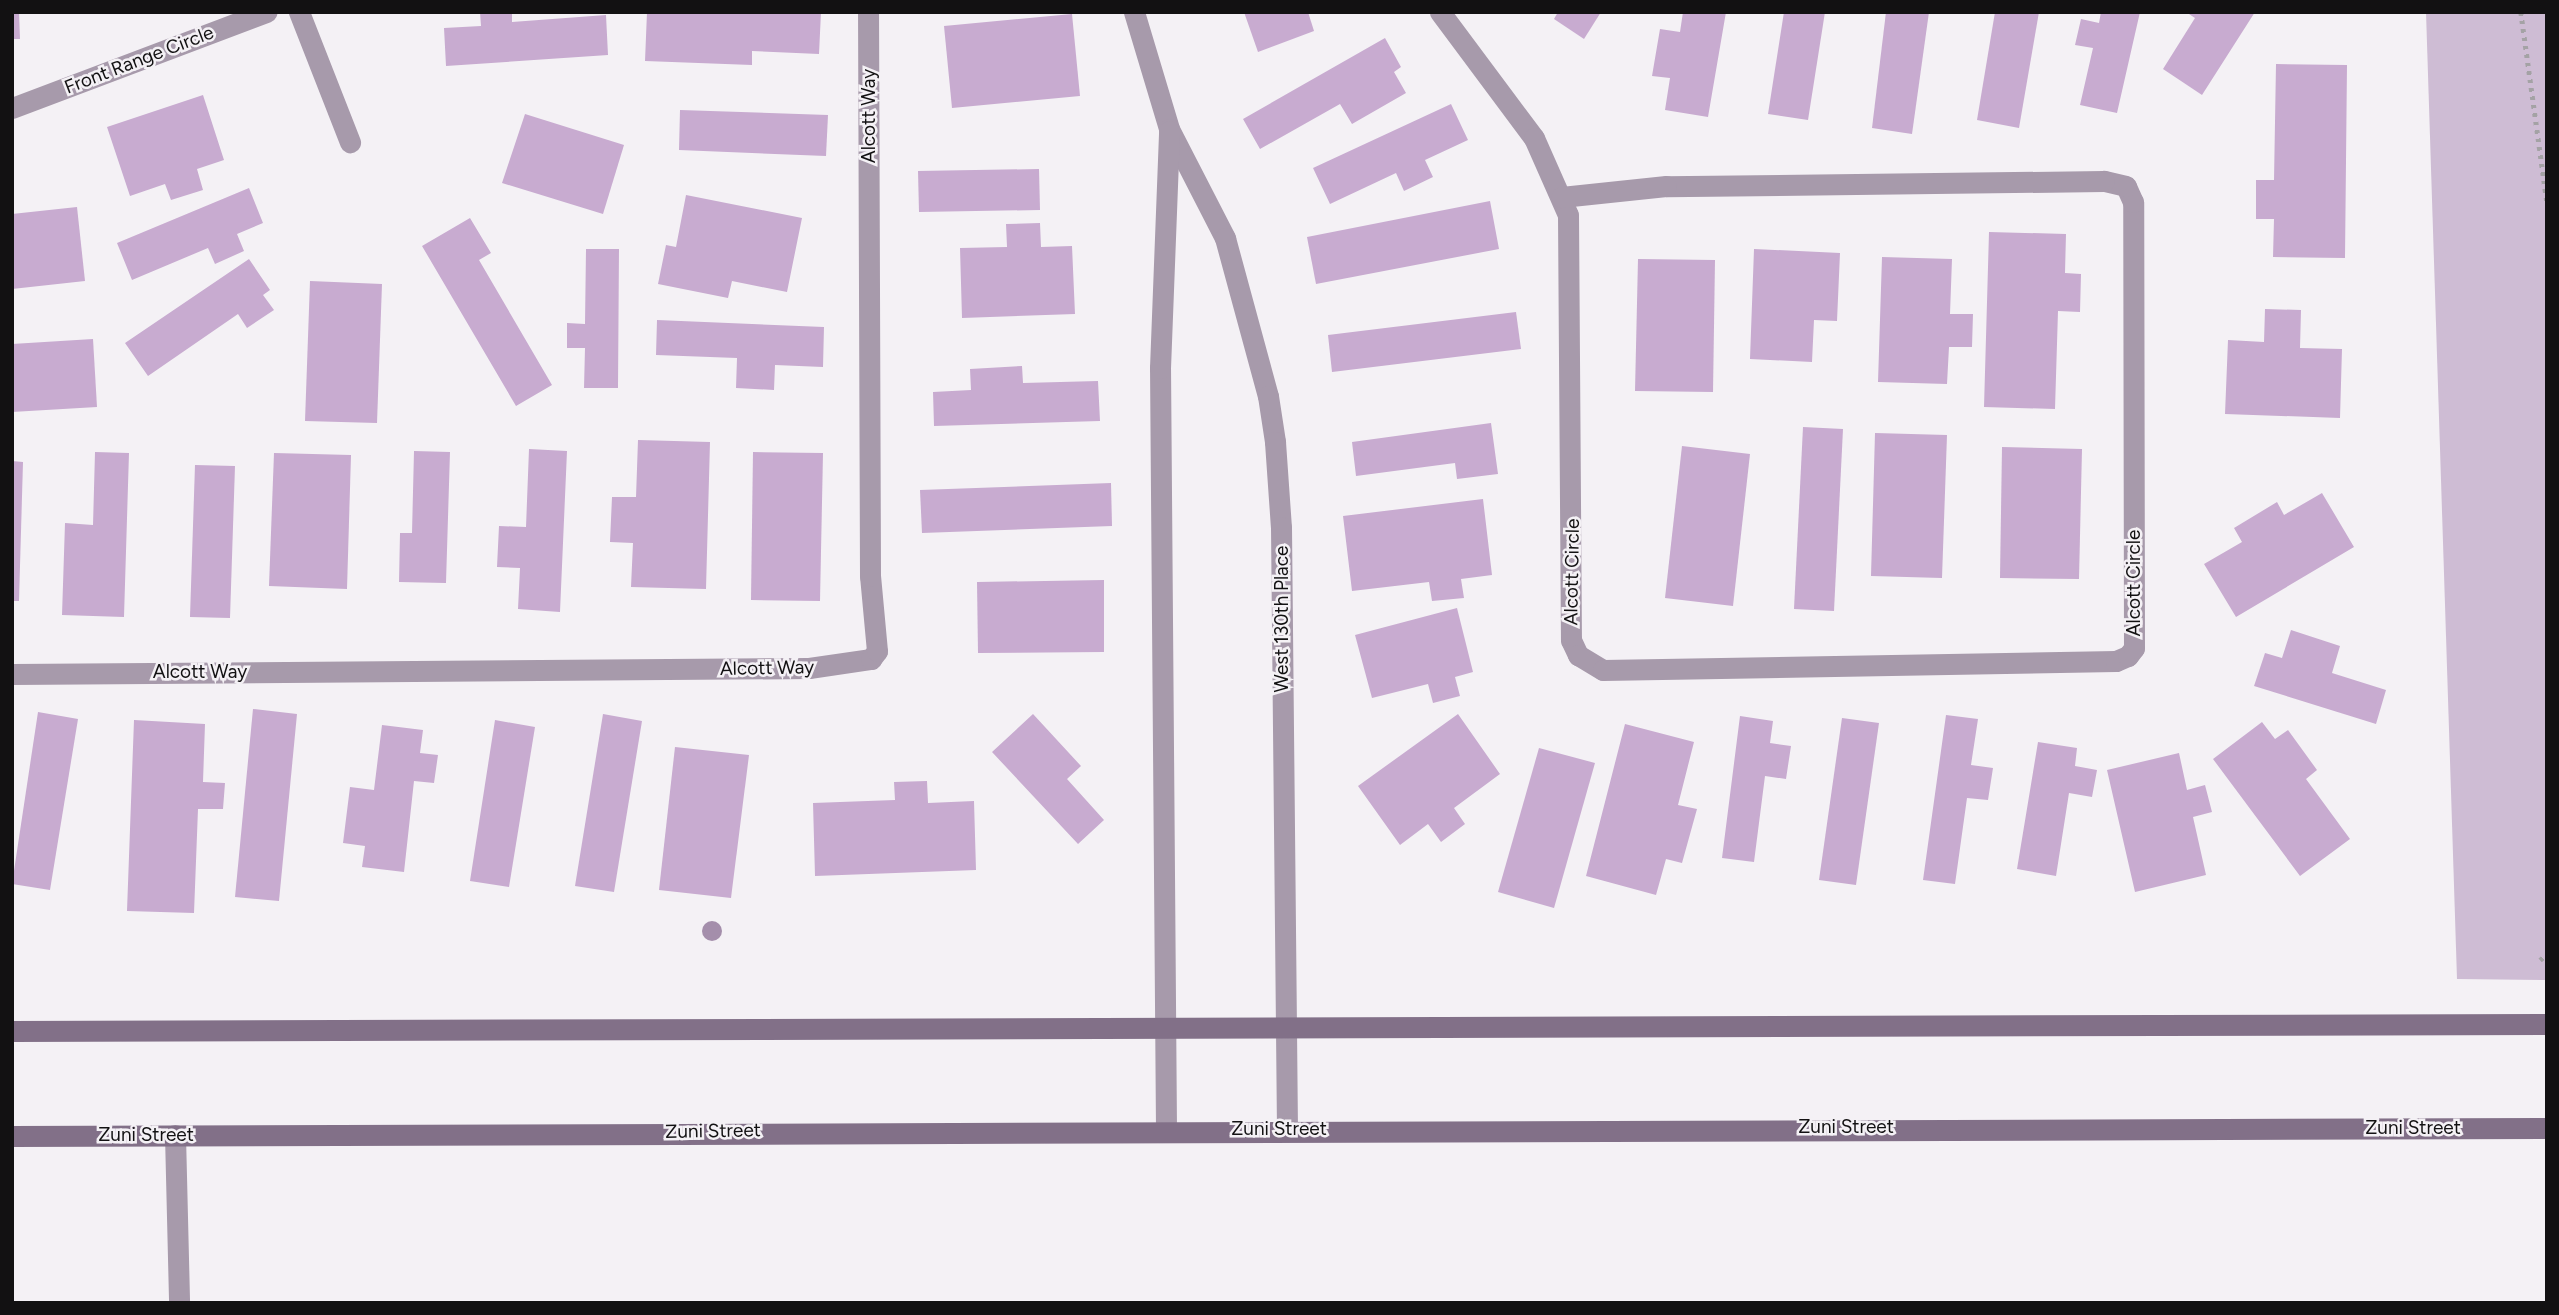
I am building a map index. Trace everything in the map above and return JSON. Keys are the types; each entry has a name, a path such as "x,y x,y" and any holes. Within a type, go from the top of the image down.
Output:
{"main road":[{"path":"12,1031 1285,1031 2547,1024"},
{"name":"Zuni Street","path":"12,1136 1287,1128 2547,1128"}],"street":[{"name":"Front Range Circle","path":"12,108 266,12"},
{"path":"299,12 349,142"},
{"name":"Alcott Way","path":"12,674 809,668 872,659 877,651 870,576 867,12"},
{"name":"West 130th Place","path":"1134,12 1169,129 1224,239 1265,382 1275,442 1281,527 1287,1128"},
{"name":"Alcott Circle","path":"1440,12 1534,138 1568,215 1573,428 1571,640 1578,655 1603,670 2116,662 2128,656 2134,648 2133,202 2126,186 2104,181 1666,186 1562,197"},
{"name":"West 130th Place","path":"1166,1129 1160,368 1169,129"},
{"path":"175,1135 180,1303"}],"path":[{"path":"2521,12 2547,202"},
{"path":"2540,960 2547,954"}],"shaded area":[{"path":"2426,12 2547,12 2547,980 2457,979"}],"building":[{"path":"12,12 19,12 20,39 12,39"},
{"path":"480,12 512,12 512,22 606,15 608,55 446,66 444,28 481,26"},
{"path":"647,12 821,12 819,54 752,51 752,65 645,61"},
{"path":"1244,12 1308,12 1314,31 1258,52"},
{"path":"1558,12 1601,12 1584,39 1554,19"},
{"path":"1683,12 1726,12 1708,117 1665,110 1670,78 1652,76 1660,29 1680,32"},
{"path":"1784,12 1825,12 1808,120 1768,114"},
{"path":"1886,12 1929,12 1912,134 1872,128"},
{"path":"1995,12 2039,12 2019,128 1977,120"},
{"path":"2101,12 2140,12 2117,113 2080,105 2093,48 2075,45 2081,19 2099,23"},
{"path":"2186,12 2255,12 2202,95 2163,69 2195,18"},
{"path":"1072,14 1080,96 952,108 944,26"},
{"path":"1385,38 1401,67 1394,72 1406,93 1352,124 1340,104 1260,149 1243,119"},
{"path":"2276,64 2347,65 2345,258 2273,257 2274,219 2256,219 2256,180 2274,180"},
{"path":"203,95 224,160 197,169 203,190 171,200 165,184 130,196 107,127"},
{"path":"1451,104 1468,140 1425,160 1433,177 1404,191 1396,173 1330,204 1313,168"},
{"path":"680,110 828,115 826,156 679,150"},
{"path":"525,114 624,145 603,214 502,183"},
{"path":"1039,169 1040,210 919,212 918,171"},
{"path":"249,188 263,223 237,234 244,251 215,264 208,248 132,280 117,243"},
{"path":"686,195 802,218 787,292 732,281 728,298 658,284 666,245 676,247"},
{"path":"1490,201 1499,249 1316,284 1307,237"},
{"path":"77,207 85,281 12,289 12,214"},
{"path":"470,218 491,253 479,260 552,385 516,406 422,246"},
{"path":"1040,223 1041,247 1072,246 1075,314 962,318 960,248 1007,247 1006,224"},
{"path":"1989,232 2066,234 2065,273 2081,274 2080,312 2058,311 2055,409 1984,407"},
{"path":"586,249 619,249 618,388 584,388 585,348 567,348 567,323 585,324"},
{"path":"1754,249 1840,253 1837,321 1814,320 1812,362 1750,359"},
{"path":"1882,257 1952,259 1950,314 1973,314 1972,347 1949,347 1947,384 1878,382"},
{"path":"249,259 270,290 263,295 274,310 247,328 238,314 148,376 125,343"},
{"path":"1638,259 1715,260 1713,392 1635,391"},
{"path":"310,281 382,284 377,423 305,421"},
{"path":"2265,309 2301,310 2300,348 2342,349 2340,418 2225,414 2228,340 2264,342"},
{"path":"1516,312 1521,349 1332,372 1328,335"},
{"path":"657,320 824,327 823,367 775,365 774,390 736,388 737,358 656,355"},
{"path":"93,339 97,407 12,412 12,344"},
{"path":"1022,366 1023,383 1098,381 1100,421 934,426 933,392 971,390 970,369"},
{"path":"1491,423 1498,474 1457,479 1455,463 1356,476 1352,442"},
{"path":"1803,427 1843,429 1834,611 1794,609"},
{"path":"1875,433 1947,435 1942,578 1871,576"},
{"path":"638,440 710,442 706,589 631,587 633,543 610,542 612,497 636,497"},
{"path":"1682,446 1750,454 1733,606 1665,598"},
{"path":"2002,447 2082,449 2079,579 2000,578"},
{"path":"529,449 567,451 560,612 518,609 520,568 497,567 499,526 526,527"},
{"path":"414,451 450,452 446,583 399,582 400,533 412,533"},
{"path":"95,452 129,453 124,617 62,615 65,523 93,525"},
{"path":"753,452 823,453 820,601 751,600"},
{"path":"274,453 351,455 347,589 269,586"},
{"path":"12,461 23,462 19,601 12,601"},
{"path":"195,465 235,466 230,618 190,617"},
{"path":"1111,483 1112,526 922,533 920,490"},
{"path":"2322,493 2354,547 2236,617 2204,564 2242,542 2234,528 2277,502 2284,515"},
{"path":"1483,499 1492,575 1461,579 1464,598 1432,601 1429,582 1352,591 1343,516"},
{"path":"1104,580 1104,652 978,653 977,582"},
{"path":"1457,608 1473,672 1455,677 1460,696 1433,703 1428,684 1372,698 1355,635"},
{"path":"2291,630 2340,646 2332,673 2386,690 2376,724 2254,686 2265,653 2282,658"},
{"path":"253,709 297,714 279,901 235,897"},
{"path":"38,712 78,719 50,890 12,884"},
{"path":"603,714 642,721 614,892 575,886"},
{"path":"1033,714 1081,766 1067,779 1104,820 1078,844 992,752"},
{"path":"1458,714 1500,774 1454,808 1465,824 1441,842 1428,824 1400,845 1358,786"},
{"path":"1946,715 1978,719 1971,765 1993,768 1988,800 1967,798 1955,884 1923,880"},
{"path":"1740,716 1773,721 1770,743 1791,746 1786,779 1765,776 1754,862 1722,858"},
{"path":"1842,718 1879,723 1856,885 1819,880"},
{"path":"134,720 205,724 203,782 225,783 223,809 198,809 194,913 127,911"},
{"path":"495,720 535,727 509,887 470,881"},
{"path":"2262,722 2275,739 2288,730 2317,770 2306,779 2350,839 2300,876 2213,759"},
{"path":"1625,724 1694,742 1678,805 1697,809 1682,863 1666,859 1656,895 1586,876"},
{"path":"382,725 423,730 420,753 438,755 434,783 414,781 404,872 362,867 365,846 343,843 350,787 374,790"},
{"path":"2038,742 2077,748 2075,766 2097,770 2092,797 2069,793 2056,876 2017,869"},
{"path":"675,747 749,755 731,898 659,890"},
{"path":"1539,748 1595,763 1554,908 1498,892"},
{"path":"2179,753 2187,790 2205,785 2212,812 2193,817 2206,875 2135,892 2107,770"},
{"path":"927,781 928,803 974,801 976,870 815,876 813,803 895,800 894,782"}]}
